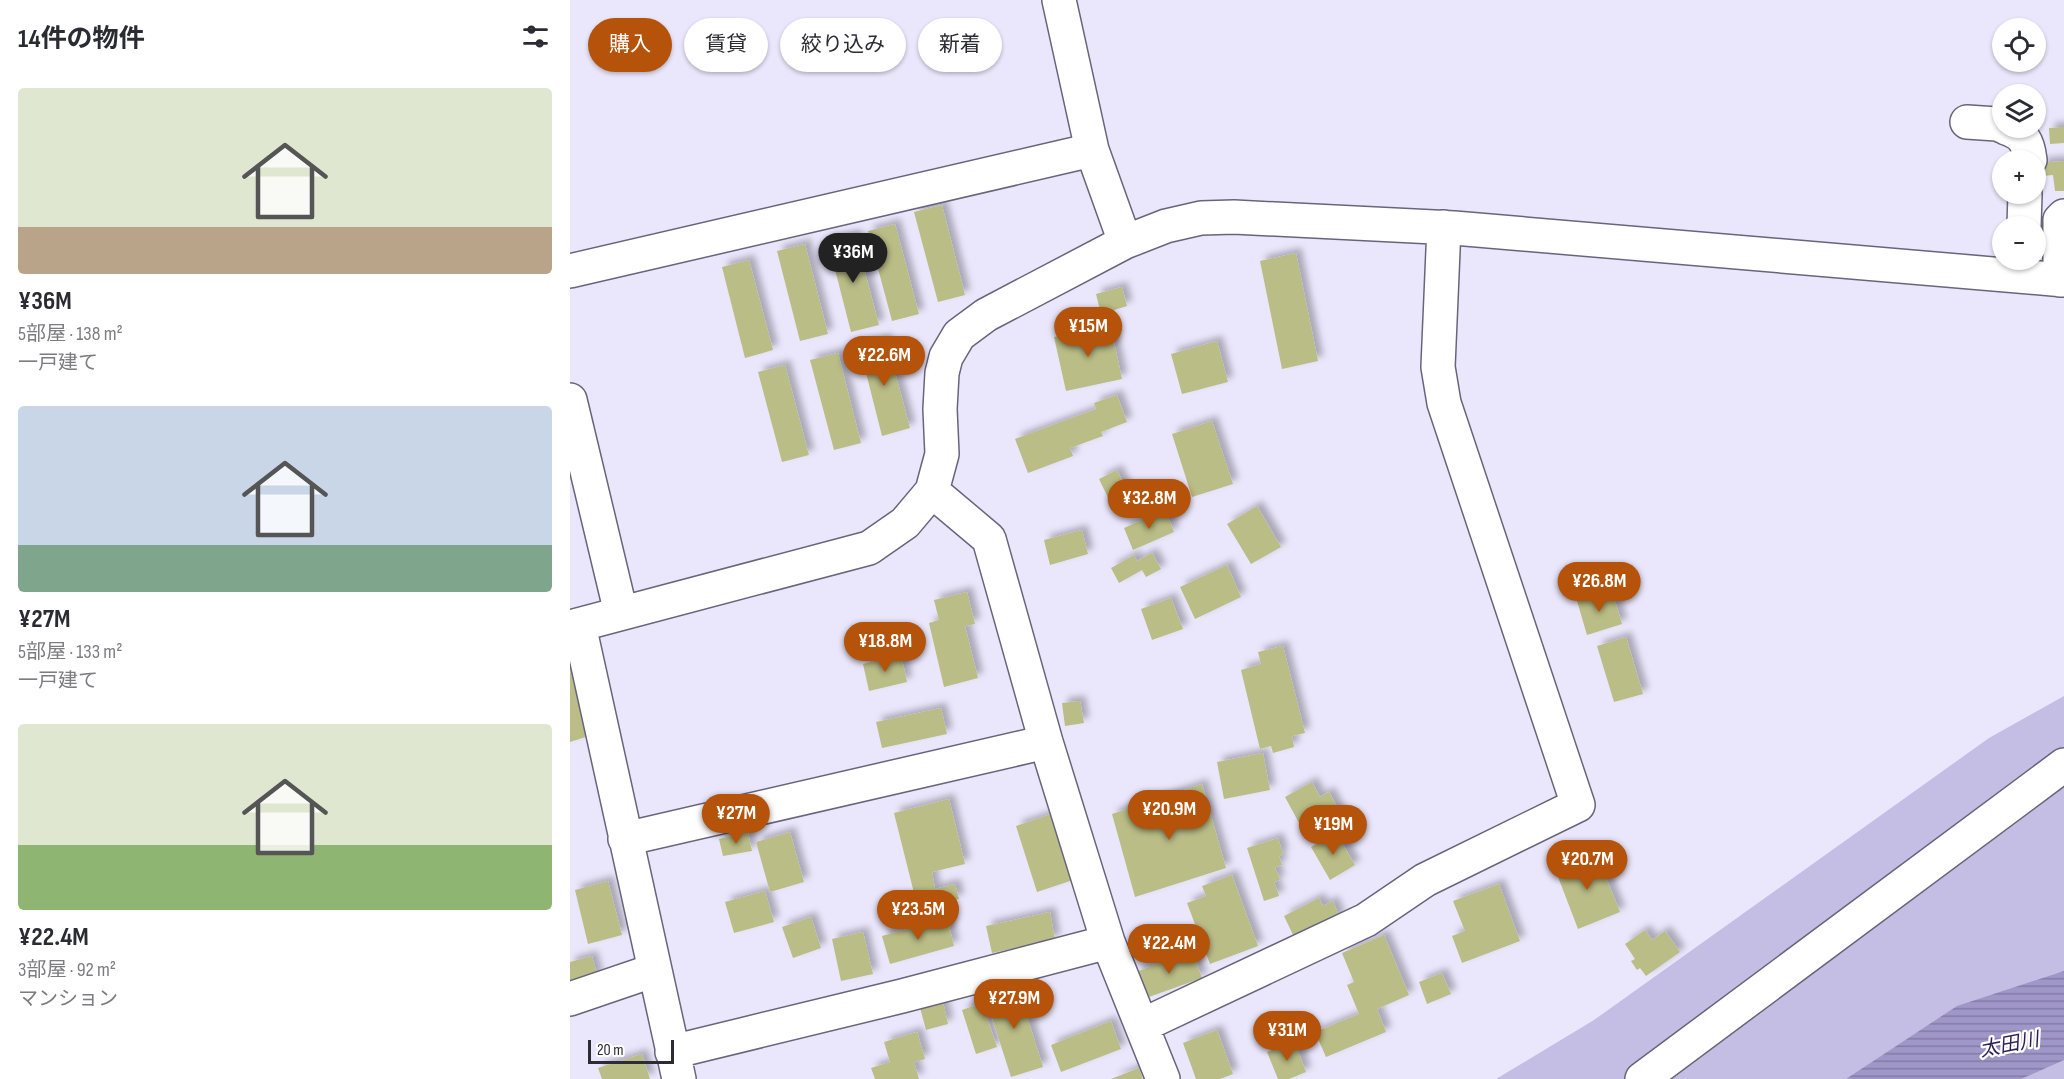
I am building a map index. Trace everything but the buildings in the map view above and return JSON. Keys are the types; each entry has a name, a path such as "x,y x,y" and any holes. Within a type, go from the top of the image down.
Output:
{"street":[{"path":"1059,0 1092,150 1125,242"},
{"path":"1967,122 1992,124"},
{"path":"570,271 1092,150"},
{"path":"2029,270 2062,280 2060,220 2064,216"},
{"path":"1108,942 902,996 675,1066 625,839 574,626 868,548 905,524 932,490 942,454 940,409 942,373 946,357 959,335 986,315 1125,242 1166,226 1201,218 1234,217 1444,227 1992,266"},
{"path":"1143,1025 1366,920 1425,880 1578,805 1444,403 1438,367 1444,227"},
{"path":"570,400 621,613"},
{"path":"932,490 989,539 1046,742 1108,942 1163,1079"},
{"path":"625,839 1046,742"},
{"path":"1642,1079 2064,765"},
{"path":"570,999 655,970"}],"shaded area":[{"path":"2064,696 2064,1079 1496,1079 1594,1020 1989,738"}],"water":[{"name":"太田川","path":"2064,971 2064,1060 2021,1079 1846,1079 1957,1006"}]}
